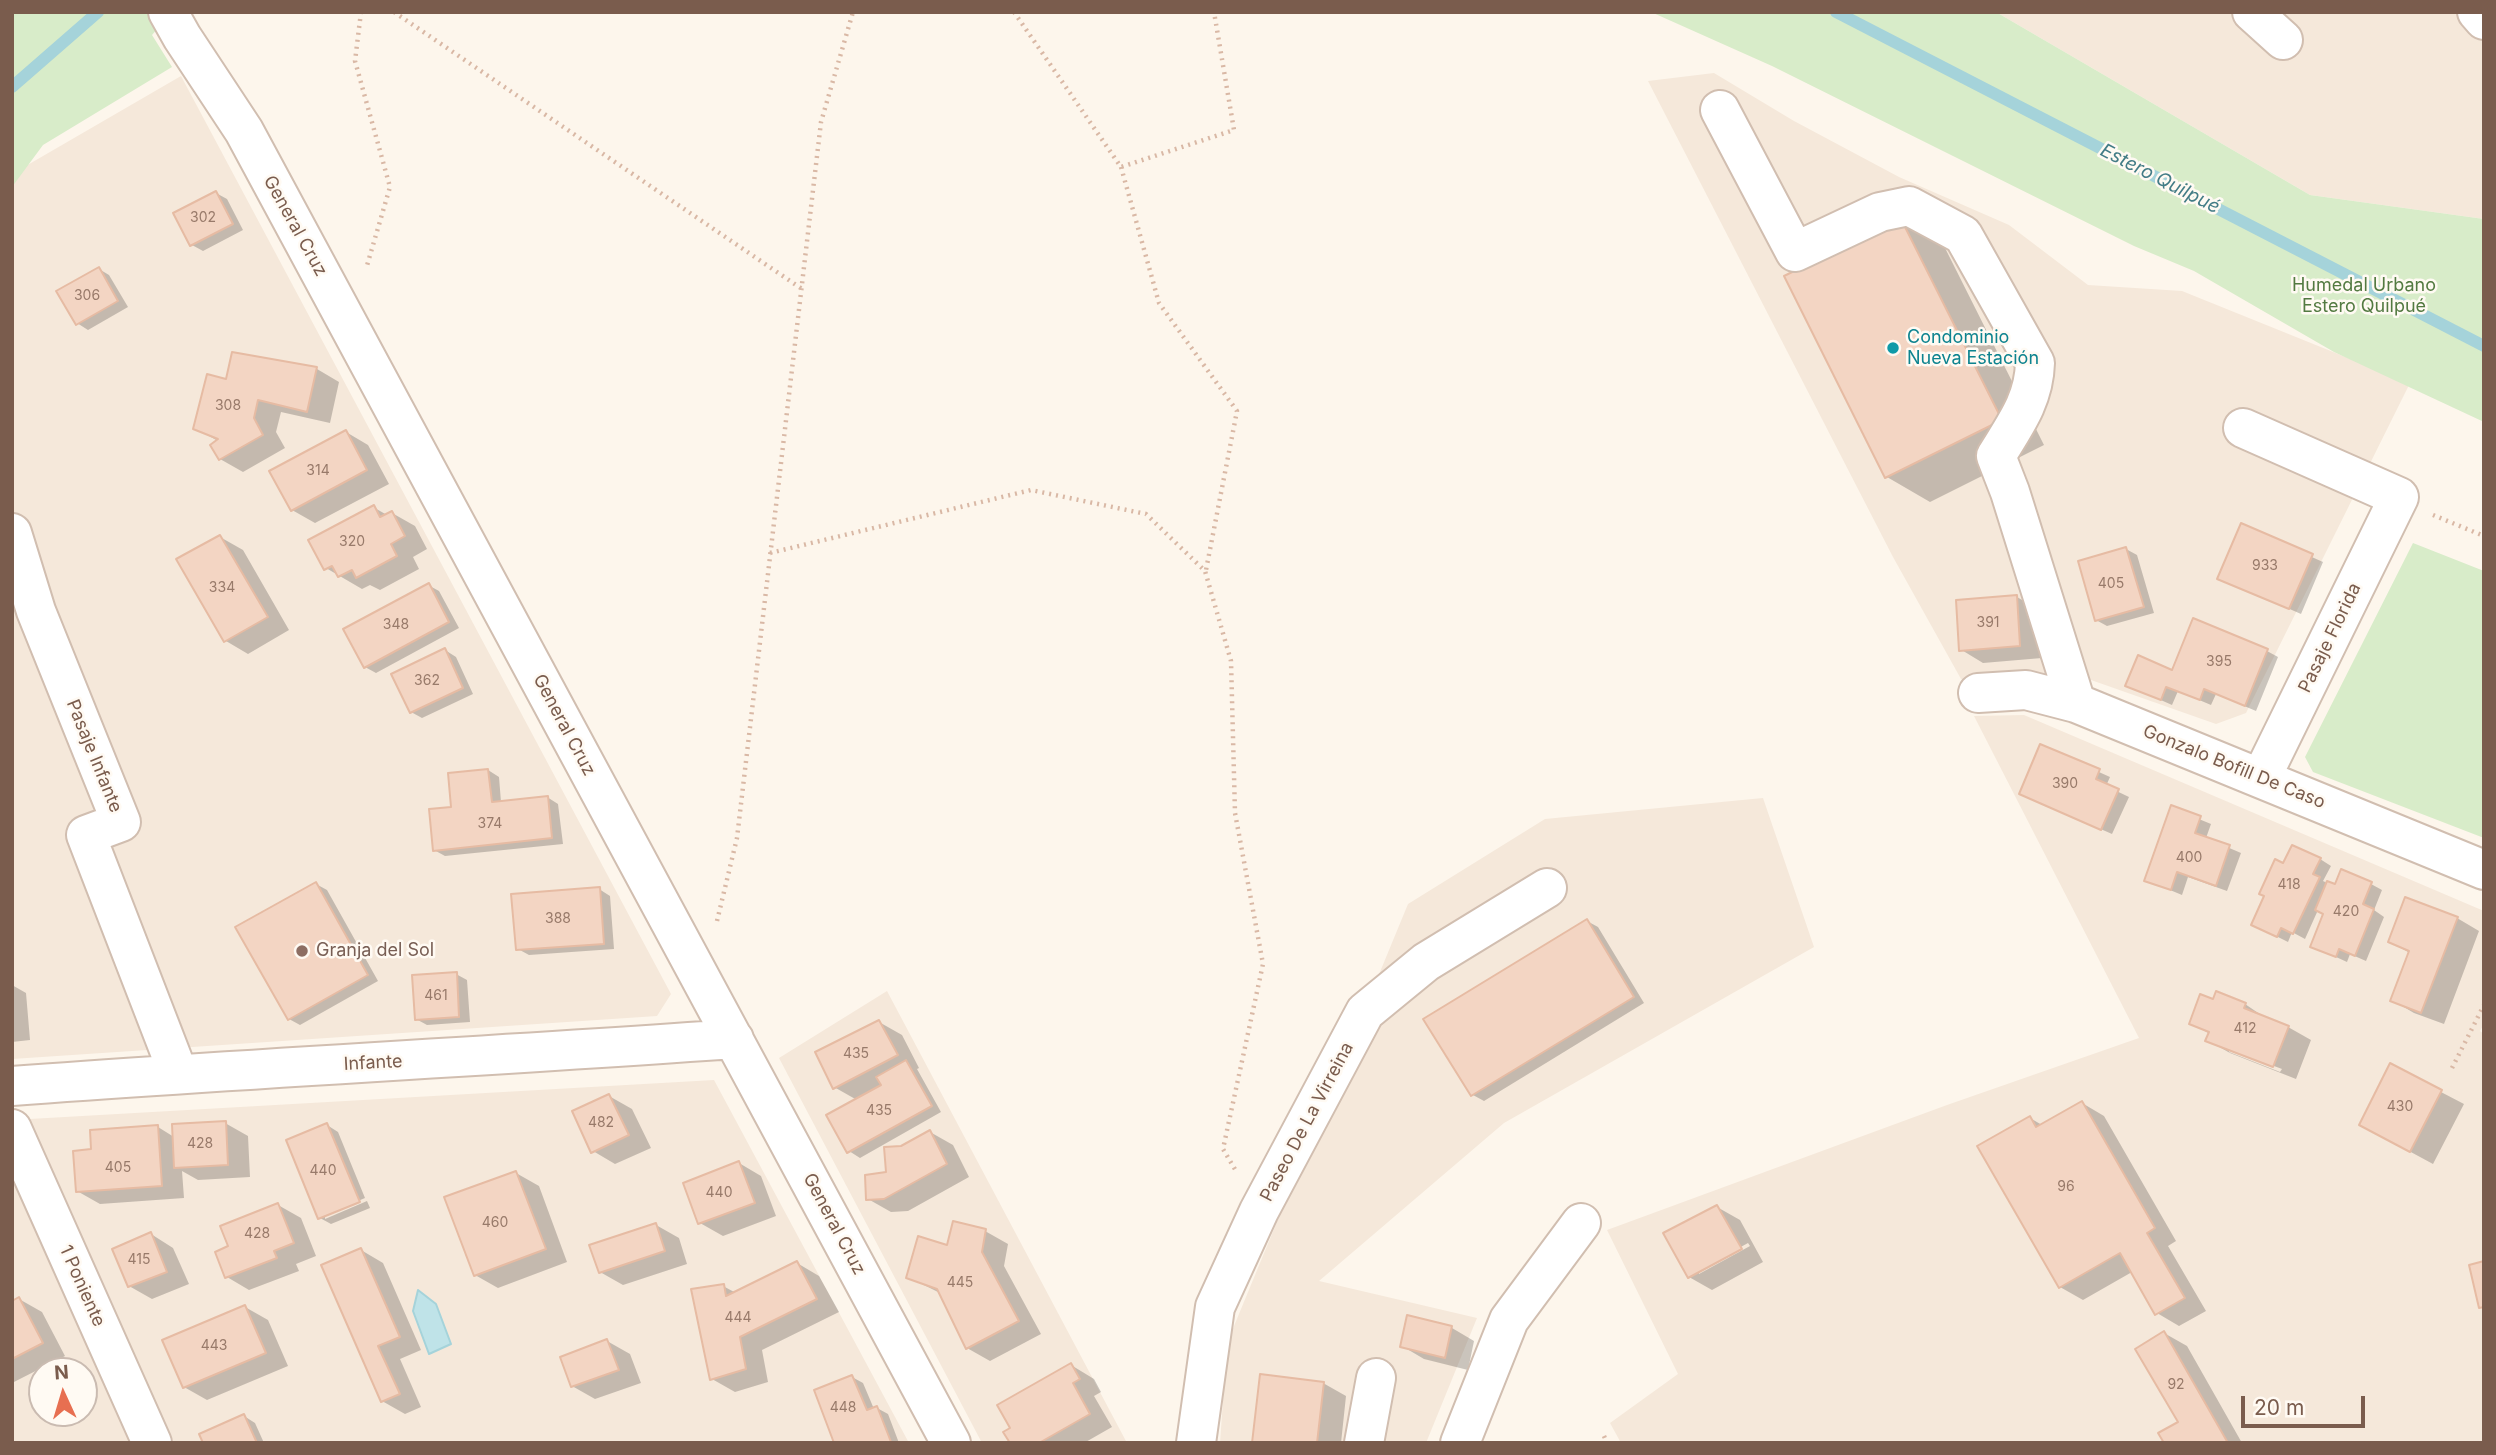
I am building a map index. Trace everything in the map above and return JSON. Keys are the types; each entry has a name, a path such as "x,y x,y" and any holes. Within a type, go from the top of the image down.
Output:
{"street":[{"path":"2252,12 2283,40"},
{"path":"2477,12 2484,19"},
{"name":"General Cruz","path":"175,25 244,131 951,1443"},
{"path":"1720,110 1796,252 1880,212 1909,206 1963,235 2035,363 2034,384 2022,414 1996,456 2077,702"},
{"path":"2243,428 2399,497"},
{"name":"Pasaje Florida","path":"2261,778 2399,497"},
{"name":"Pasaje Infante","path":"12,533 36,611 121,822 86,835 178,1073"},
{"name":"Gonzalo Bofill De Caso","path":"1978,693 2026,690 2077,702 2484,870"},
{"name":"Paseo De La Virreina","path":"1196,1443 1215,1307 1259,1211 1365,1012 1426,962 1547,888"},
{"name":"Infante","path":"12,1086 178,1073 734,1039"},
{"name":"1 Poniente","path":"12,1129 152,1443"},
{"path":"1460,1443 1509,1320 1580,1223"},
{"path":"1364,1443 1376,1378"}],"path":[{"path":"345,318 361,289 390,187 355,61 361,12"},
{"path":"394,12 802,289"},
{"path":"688,953 713,936 737,838 821,122 853,12"},
{"path":"1014,12 1121,167 1159,303 1237,411 1206,571 1231,661 1235,813 1263,964 1223,1149 1259,1211"},
{"path":"1121,167 1234,130 1214,12"},
{"path":"770,553 1031,490 1146,514 1206,571"},
{"path":"2399,497 2484,536"},
{"path":"2452,1068 2484,1005"},
{"path":"1604,1436 1607,1443"}],"shaded area":[{"path":"1996,12 2484,12 2484,219 2310,195"},
{"path":"1714,73 1794,121 1899,177 2009,225 2088,285 2182,291 2410,383 2246,713 2216,724 2091,680 1961,679 1893,557 1648,81"},
{"path":"181,76 671,994 657,1016 12,1059 12,174"},
{"path":"2024,715 2484,911 2484,1024 2480,1031 2484,1034 2484,1443 1621,1443 1610,1423 1678,1374 1607,1230 1947,1105 2139,1038 1974,716"},
{"path":"1763,798 1814,947 1504,1123 1319,1281 1477,1318 1426,1443 1220,1443 1227,1343 1408,904 1545,819"},
{"path":"887,991 1127,1443 982,1443 779,1058"},
{"path":"714,1080 909,1443 12,1443 12,1120"}],"green space":[{"path":"12,12 172,12 152,35 172,67 43,145 12,187"},
{"name":"Humedal Urbano Estero Quilpué","path":"1651,12 1996,12 2310,195 2484,219 2484,422 2334,352 2194,271 2134,246 1772,66"},
{"path":"2413,543 2484,571 2484,838 2313,772 2305,757"}],"water":[{"path":"418,1290 436,1304 451,1344 429,1354 413,1311"}],"building":[{"path":"216,191 233,224 190,246 173,213"},
{"name":"Condominio Nueva Estación","path":"1901,219 2002,420 1885,478 1784,276"},
{"path":"99,267 118,301 76,325 56,291"},
{"path":"232,352 317,367 307,412 258,400 254,418 263,435 219,460 210,445 218,439 193,429 207,374 226,379"},
{"path":"346,430 367,470 291,511 269,471"},
{"path":"374,505 380,517 392,511 405,536 391,544 397,556 356,578 352,570 338,577 332,566 324,570 308,540"},
{"path":"2241,523 2313,554 2289,609 2217,579"},
{"path":"220,535 268,617 224,642 176,559"},
{"path":"2126,547 2144,607 2095,621 2078,561"},
{"path":"429,583 449,622 364,668 343,629"},
{"path":"2017,595 2020,646 1959,651 1956,600"},
{"path":"2193,618 2268,649 2245,706 2204,689 2200,700 2166,687 2161,700 2125,686 2138,655 2172,670"},
{"path":"445,648 463,688 410,713 391,674"},
{"path":"2040,744 2100,769 2096,779 2119,789 2101,830 2019,794"},
{"path":"488,769 492,802 548,796 552,838 433,851 429,809 451,807 448,773"},
{"path":"2171,805 2201,816 2195,833 2230,845 2216,886 2177,872 2171,890 2144,881"},
{"path":"2292,845 2321,858 2313,874 2320,877 2293,934 2281,928 2277,937 2251,925 2264,896 2259,894 2275,859 2283,863"},
{"path":"2341,869 2372,882 2363,904 2374,909 2355,956 2339,949 2336,957 2310,947 2323,914 2315,910 2327,881 2335,884"},
{"name":"Granja del Sol","path":"316,882 368,975 288,1020 235,927"},
{"path":"600,887 604,944 516,950 511,894"},
{"path":"2405,897 2458,917 2421,1013 2390,1001 2409,951 2388,942"},
{"path":"1587,919 1634,997 1471,1096 1423,1019"},
{"path":"457,972 459,1017 415,1020 412,975"},
{"path":"2216,991 2246,1003 2244,1008 2289,1026 2273,1067 2205,1041 2209,1032 2189,1024 2200,994 2213,999"},
{"path":"879,1020 898,1055 833,1089 815,1052"},
{"path":"906,1060 932,1106 847,1153 826,1115 881,1085 876,1077"},
{"path":"2390,1063 2442,1090 2410,1152 2359,1125"},
{"path":"609,1094 629,1135 591,1153 572,1111"},
{"path":"2082,1101 2155,1228 2147,1233 2185,1298 2155,1315 2120,1253 2059,1288 1977,1146 2030,1116 2036,1127"},
{"path":"226,1121 228,1165 174,1168 172,1124"},
{"path":"327,1123 360,1202 318,1219 286,1140"},
{"path":"158,1125 162,1186 76,1192 73,1151 91,1149 90,1130"},
{"path":"930,1130 947,1164 884,1199 866,1200 865,1175 886,1172 884,1147 901,1146"},
{"path":"739,1161 755,1203 698,1224 683,1183"},
{"path":"516,1171 546,1249 474,1276 444,1197"},
{"path":"278,1203 294,1243 274,1251 277,1258 225,1278 215,1252 228,1246 220,1226"},
{"path":"1717,1205 1742,1249 1688,1278 1663,1233"},
{"path":"953,1221 986,1229 982,1252 1019,1321 966,1349 937,1289 906,1278 918,1236 947,1245"},
{"path":"656,1223 665,1251 599,1273 589,1245"},
{"path":"151,1232 167,1272 128,1287 112,1249"},
{"path":"361,1248 400,1337 378,1346 400,1394 381,1402 321,1265"},
{"path":"797,1261 817,1299 740,1337 746,1369 710,1380 691,1289 724,1284 726,1296"},
{"path":"2484,1261 2484,1307 2479,1308 2469,1265"},
{"path":"19,1297 43,1343 12,1359 12,1301"},
{"path":"245,1305 266,1353 183,1388 162,1340"},
{"path":"1407,1315 1452,1326 1445,1358 1400,1347"},
{"path":"2164,1331 2228,1443 2164,1443 2158,1433 2178,1422 2135,1349"},
{"path":"607,1339 619,1370 571,1387 560,1357"},
{"path":"1071,1363 1080,1379 1073,1383 1090,1414 1039,1443 1010,1443 1003,1432 1010,1428 997,1405"},
{"path":"1260,1374 1324,1382 1317,1443 1252,1443"},
{"path":"852,1375 867,1410 877,1406 891,1442 834,1443 814,1390"},
{"path":"244,1414 257,1443 203,1443 199,1434"}],"waterway":[{"name":"Estero Quilpué","path":"12,87 98,12"},
{"name":"Estero Quilpué","path":"1836,12 2484,346"}],"place":[{"name":"Condominio Nueva Estación","path":"1893,348"},
{"name":"Granja del Sol","path":"302,951"}]}
